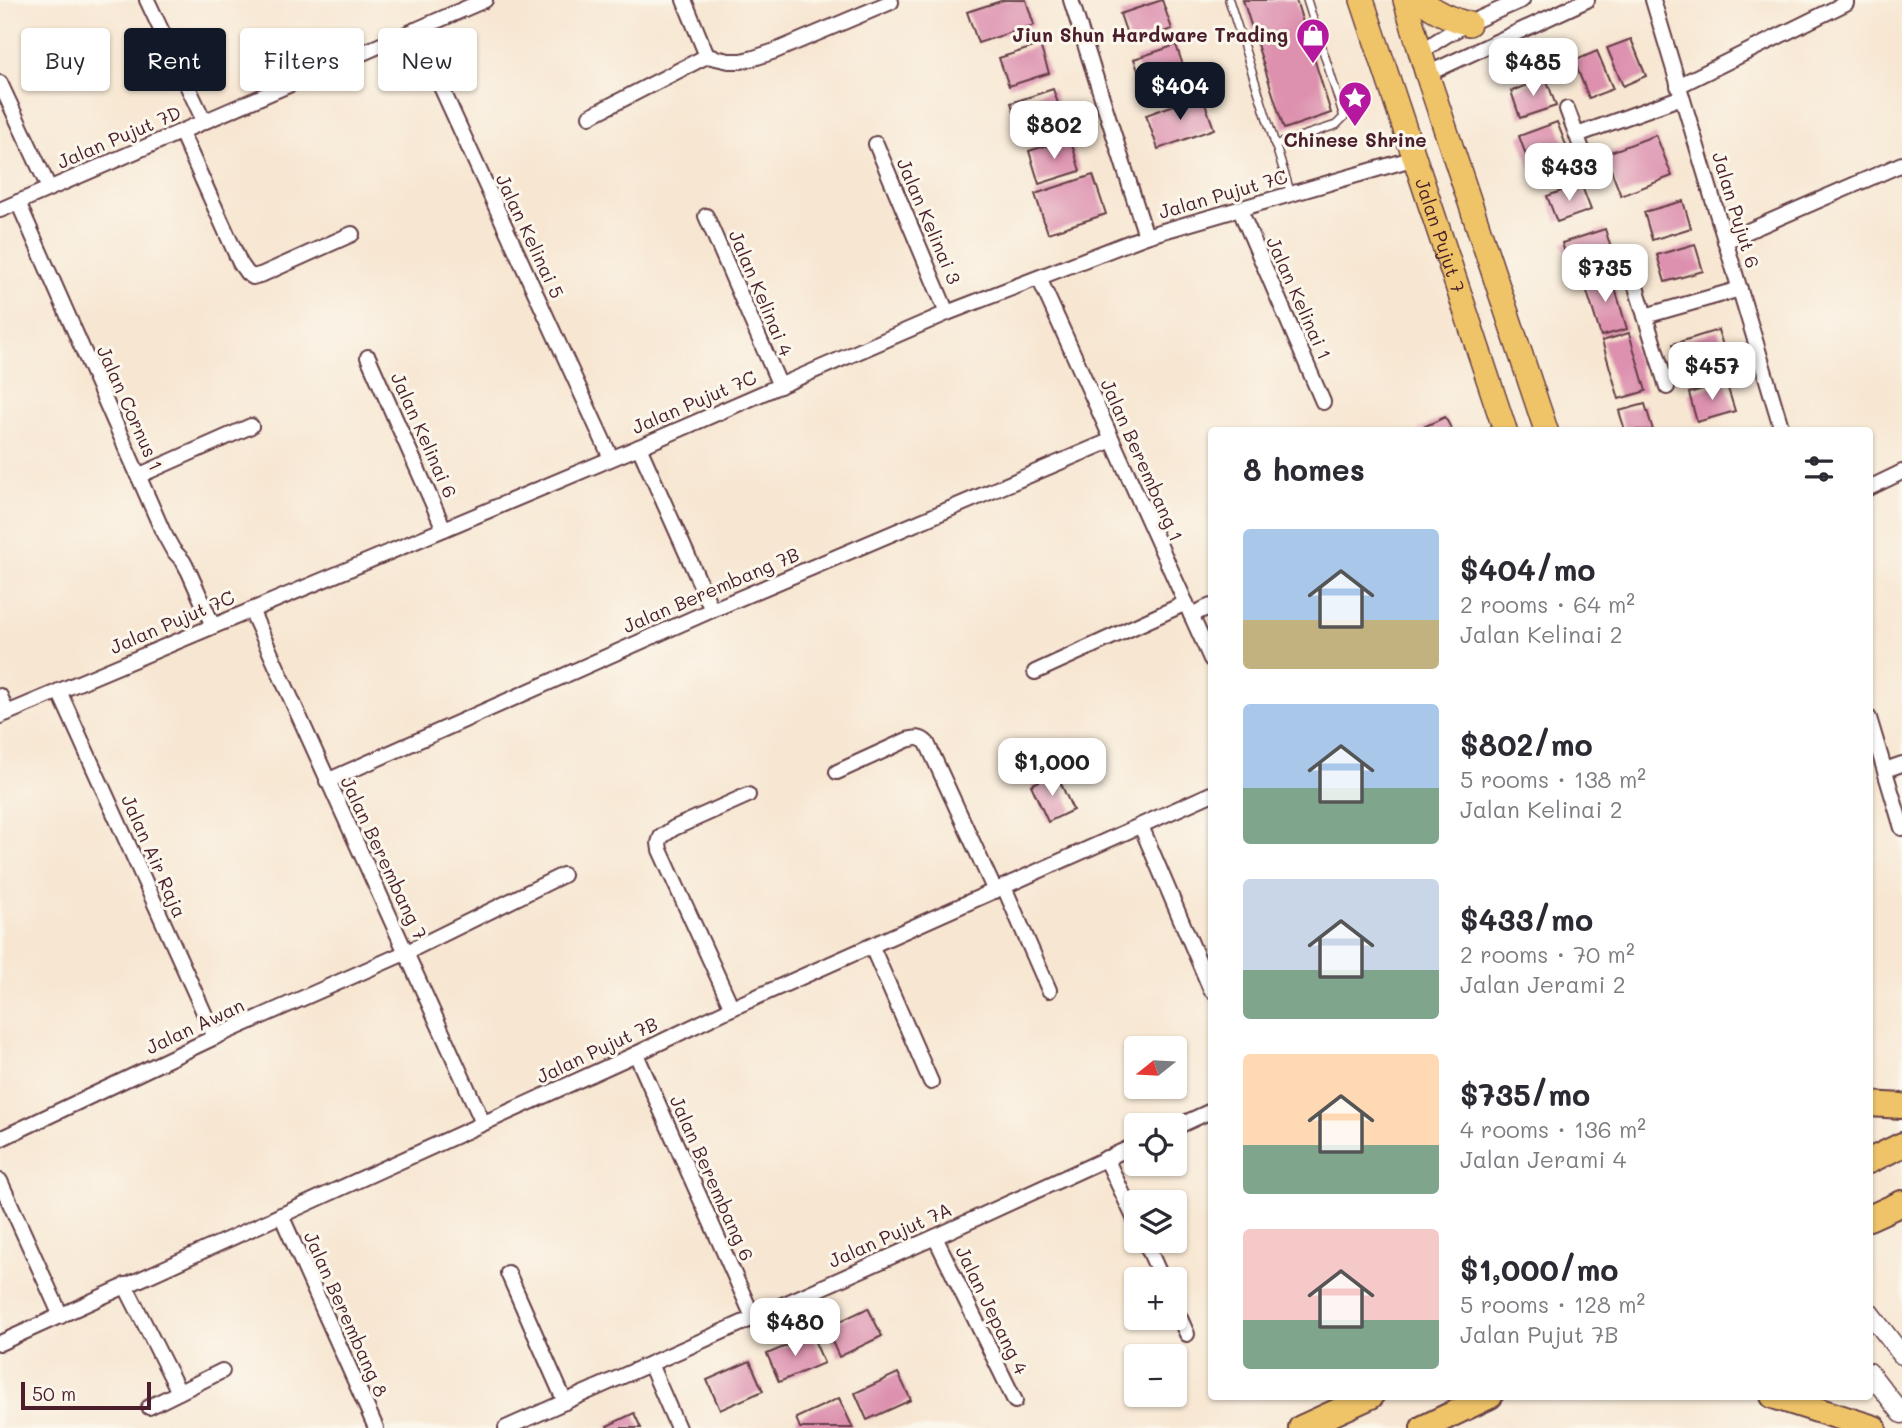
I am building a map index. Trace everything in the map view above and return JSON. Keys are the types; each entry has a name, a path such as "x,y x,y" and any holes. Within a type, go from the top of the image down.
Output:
{"highway":[{"path":"1873,1104 1902,1107"},
{"path":"1873,1159 1902,1145"},
{"path":"1873,1216 1902,1203"},
{"path":"1301,1428 1362,1400"},
{"path":"1423,1428 1482,1400"},
{"path":"1786,1400 1874,1428"}],"main road":[{"name":"Jalan Pujut 7","path":"1362,0 1504,427"},
{"name":"Jalan Pujut 7","path":"1405,0 1545,427"},
{"path":"1421,0 1453,20 1469,24"},
{"path":"1424,64 1405,83 1404,90 1456,247 1462,299"}],"street":[{"path":"147,0 204,121"},
{"name":"Jalan Pujut 7D","path":"420,28 485,0"},
{"path":"684,0 707,56"},
{"path":"1071,0 1146,236"},
{"path":"1424,64 1427,47 1522,0"},
{"name":"Jalan Pujut 6","path":"1653,0 1781,427"},
{"path":"590,116 707,56 729,61 754,58 891,2"},
{"path":"1424,64 1577,2"},
{"path":"1577,135 1680,91 1846,3"},
{"name":"Jalan Pujut 7D","path":"0,210 378,46"},
{"path":"0,83 49,188"},
{"name":"Jalan Kelinai 5","path":"443,91 611,458"},
{"path":"1567,109 1587,163"},
{"path":"181,132 240,263 253,277 352,234"},
{"name":"Jalan Kelinai 3","path":"876,144 947,313"},
{"name":"Jalan Pujut 7C","path":"4,714 639,447 947,313 1146,236 1415,158"},
{"path":"1725,241 1902,164"},
{"name":"Jalan Cornus 1","path":"18,202 163,531 189,572 213,626"},
{"name":"Jalan Kelinai 1","path":"1240,210 1323,402"},
{"name":"Jalan Kelinai 4","path":"706,216 780,386"},
{"path":"1628,261 1667,387"},
{"name":"Jalan Berembang 1","path":"1039,278 1208,652"},
{"path":"1645,316 1740,289"},
{"name":"Jalan Kelinai 6","path":"368,357 444,529"},
{"path":"138,476 250,426"},
{"name":"Jalan Berembang 7B","path":"327,781 712,610 1112,440"},
{"path":"639,447 712,610"},
{"path":"1873,486 1902,472"},
{"path":"1035,671 1189,609 1208,606"},
{"name":"Jalan Berembang 7","path":"251,610 483,1123"},
{"name":"Jalan Air Raja","path":"59,691 215,1037"},
{"path":"0,696 4,714"},
{"path":"1873,731 1902,828"},
{"path":"837,772 907,740 918,738 927,743 1049,990"},
{"path":"1885,770 1902,764"},
{"path":"732,1008 659,843 662,837 674,828 748,795"},
{"name":"Jalan Pujut 7B","path":"0,1343 732,1008 1208,795"},
{"path":"1141,826 1208,983"},
{"name":"Jalan Awan","path":"0,1139 215,1037 407,952 563,875"},
{"path":"872,947 930,1082"},
{"name":"Jalan Berembang 6","path":"636,1054 753,1317"},
{"path":"1187,1122 1208,1112"},
{"name":"Jalan Pujut 7A","path":"506,1428 1124,1150"},
{"path":"1106,1158 1124,1196"},
{"path":"0,1181 61,1315"},
{"name":"Jalan Berembang 8","path":"281,1216 376,1428"},
{"name":"Jalan Jepang 4","path":"934,1237 1015,1401"},
{"path":"508,1273 565,1402"},
{"path":"125,1285 179,1392"},
{"path":"1873,1317 1902,1355"},
{"path":"1185,1330 1187,1334"},
{"path":"650,1364 678,1428"},
{"path":"149,1407 222,1371"},
{"path":"1873,1376 1902,1414"}],"lane":[{"path":"1229,0 1291,194"},
{"path":"1275,145 1336,125 1343,117 1307,0"}],"building":[{"path":"1004,0 1026,0 1034,25 978,43 967,12"},
{"path":"1162,0 1172,29 1130,43 1120,14"},
{"path":"1243,0 1296,0 1331,113 1284,129"},
{"path":"1631,39 1646,76 1623,86 1607,48"},
{"path":"1040,45 1049,73 1009,86 999,58"},
{"path":"1176,45 1186,74 1144,88 1134,59"},
{"path":"1597,51 1613,89 1589,98 1574,61"},
{"path":"1546,78 1556,106 1520,118 1511,91"},
{"path":"1053,89 1063,118 1021,133 1011,103"},
{"path":"1202,95 1214,129 1158,149 1146,115"},
{"path":"1557,122 1573,163 1534,177 1519,136"},
{"path":"1656,135 1672,176 1621,196 1605,154"},
{"path":"1070,138 1080,171 1039,184 1029,151"},
{"path":"1093,175 1106,214 1048,233 1035,194"},
{"path":"1581,184 1591,210 1557,222 1547,196"},
{"path":"1683,201 1691,228 1652,240 1644,212"},
{"path":"1605,229 1612,251 1600,255 1603,262 1571,272 1562,243"},
{"path":"1695,244 1703,271 1665,282 1657,255"},
{"path":"1610,271 1627,329 1601,336 1583,279"},
{"path":"1718,330 1728,361 1682,375 1673,344"},
{"path":"1629,333 1646,391 1619,399 1602,341"},
{"path":"1726,382 1735,411 1697,422 1689,393"},
{"path":"1645,404 1652,427 1624,427 1619,411"},
{"path":"1445,417 1450,427 1423,427"},
{"path":"1056,773 1073,810 1048,822 1031,785"},
{"path":"868,1308 882,1336 839,1357 826,1328"},
{"path":"812,1335 824,1363 779,1382 767,1354"},
{"path":"750,1361 763,1391 720,1410 707,1380"},
{"path":"898,1373 911,1400 867,1420 855,1393"},
{"path":"839,1398 853,1428 800,1428 796,1418"},
{"path":"634,1413 641,1428 608,1428 607,1426"}],"place":[{"name":"Jiun Shun Hardware Trading","path":"1313,65"},
{"name":"Chinese Shrine","path":"1355,128"}]}
